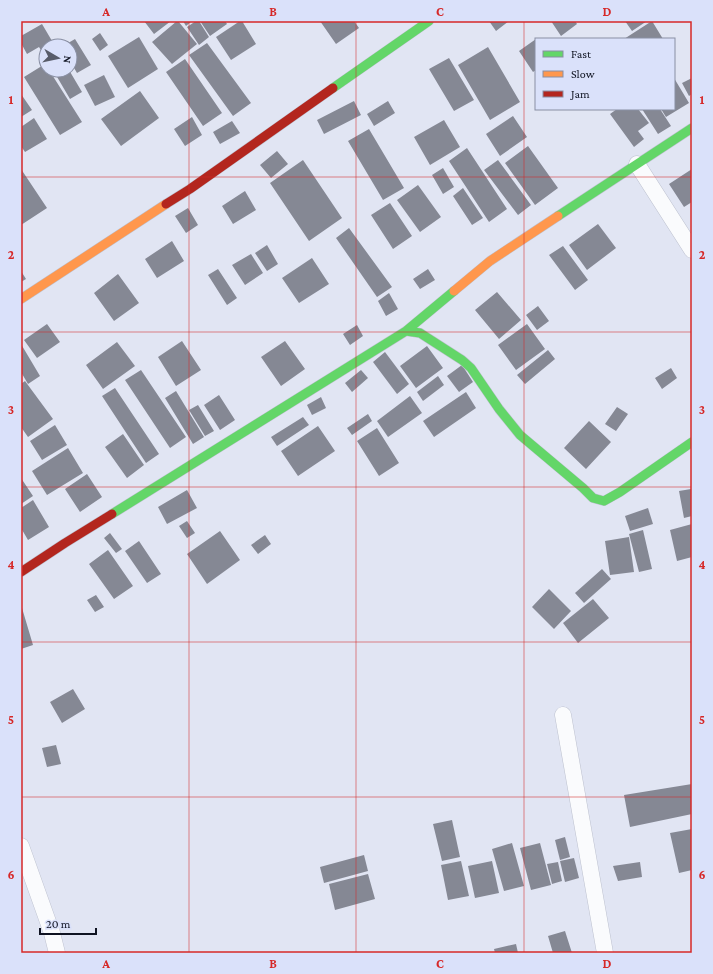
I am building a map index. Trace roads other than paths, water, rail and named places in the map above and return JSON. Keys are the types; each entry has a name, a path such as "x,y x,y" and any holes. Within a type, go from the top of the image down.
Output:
{"street":[{"path":"21,299 190,189 430,21"},
{"path":"21,572 65,543 406,331 490,261 692,128"},
{"path":"637,164 692,250"},
{"path":"406,331 420,333 462,360 471,368 499,409 520,435 583,488 592,498 604,501 620,492 692,442"},
{"path":"564,715 605,953"},
{"path":"21,846 52,932 57,953"}]}
